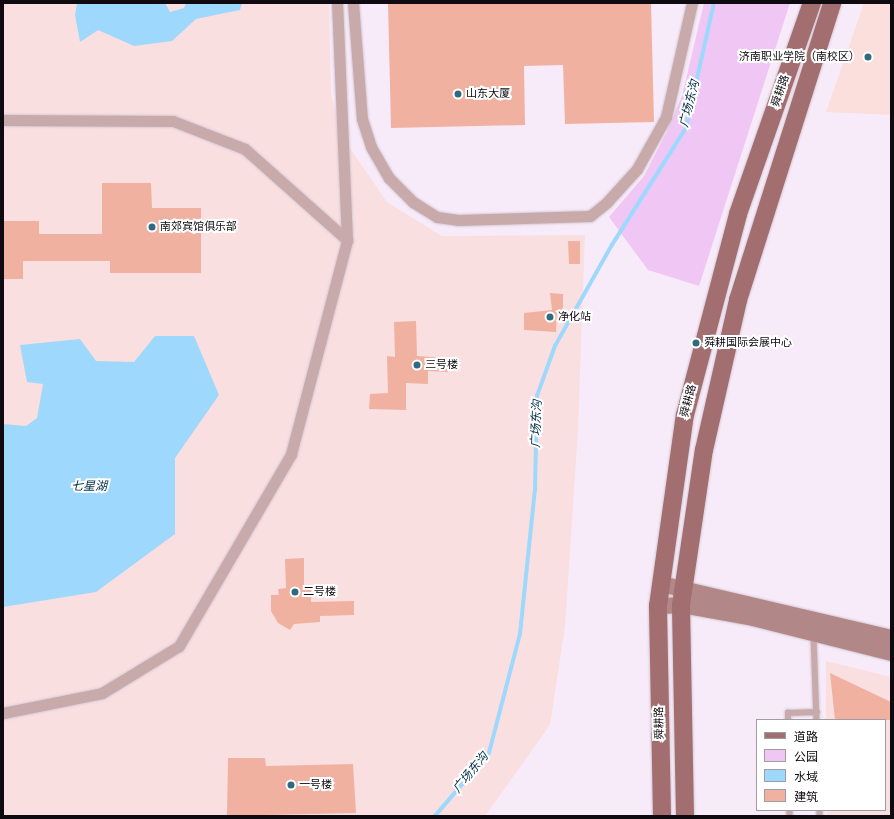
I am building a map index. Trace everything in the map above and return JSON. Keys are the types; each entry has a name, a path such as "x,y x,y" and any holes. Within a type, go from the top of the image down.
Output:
{"main road":[{"name":"舜耕路","path":"662,816 658,606 685,415 738,214 812,3"},
{"name":"舜耕路","path":"685,816 683,598 704,450 738,300 832,3"},
{"path":"661,584 683,598 814,634 891,653"},
{"path":"658,606 683,598 891,638"}],"street":[{"path":"3,713 102,693 179,646 291,454 347,240 337,3"},
{"path":"354,3 362,119 371,148 389,178 413,202 437,217 458,220 590,216 608,202 637,169 666,117 692,3"},
{"path":"3,120 173,121 245,149 347,240"}],"lane":[{"path":"814,634 817,719"},
{"path":"788,719 788,714 817,712"}],"shaded area":[{"path":"3,3 329,3 331,94 341,135 387,202 442,236 585,235 578,431 565,627 550,725 486,815 490,816 3,816"},
{"name":"济南职业学院（南校区）","path":"864,3 891,3 891,115 826,112"},
{"path":"826,661 891,677 891,816 827,816 826,811 886,811 886,719 826,719"}],"green space":[{"path":"704,3 790,3 699,286 648,270 609,217 644,176 666,133 682,96"}],"water":[{"path":"77,3 165,3 170,12 184,8 186,3 242,3 240,10 196,19 172,41 134,46 98,30 80,42 75,15"},
{"name":"七星湖","path":"155,336 194,336 219,395 175,458 175,534 96,592 3,607 3,424 26,426 37,418 43,384 27,382 20,345 80,339 96,361 134,362"}],"building":[{"name":"山东大厦","path":"388,3 651,3 654,122 565,124 563,65 524,66 525,125 391,128"},
{"name":"南郊宾馆俱乐部","path":"102,183 151,183 152,208 201,208 201,273 110,273 110,261 23,261 23,279 3,279 3,221 39,221 39,234 102,234"},
{"path":"568,241 580,241 580,264 569,264"},
{"name":"净化站","path":"550,293 563,294 563,312 557,311 556,332 524,330 524,313 552,310"},
{"name":"三号楼","path":"416,321 417,356 445,358 448,372 428,371 428,384 406,383 406,410 369,409 370,394 388,393 387,356 395,357 394,322"},
{"name":"二号楼","path":"304,558 304,586 311,585 311,602 354,601 354,615 320,616 320,622 294,624 290,630 278,623 271,611 271,595 279,595 278,589 286,588 285,559"},
{"path":"830,673 891,702 891,720 835,719"},
{"name":"一号楼","path":"228,758 265,758 266,766 353,764 356,813 227,816"}],"waterway":[{"name":"广场东沟","path":"435,816 489,753 520,634 535,490 537,396 555,346 612,245 686,128 714,3"}],"place":[{"name":"济南职业学院（南校区）","path":"868,57"},
{"name":"山东大厦","path":"458,94"},
{"name":"南郊宾馆俱乐部","path":"152,227"},
{"name":"净化站","path":"550,317"},
{"name":"舜耕国际会展中心","path":"696,343"},
{"name":"三号楼","path":"417,365"},
{"name":"二号楼","path":"295,592"},
{"name":"一号楼","path":"291,785"}]}
